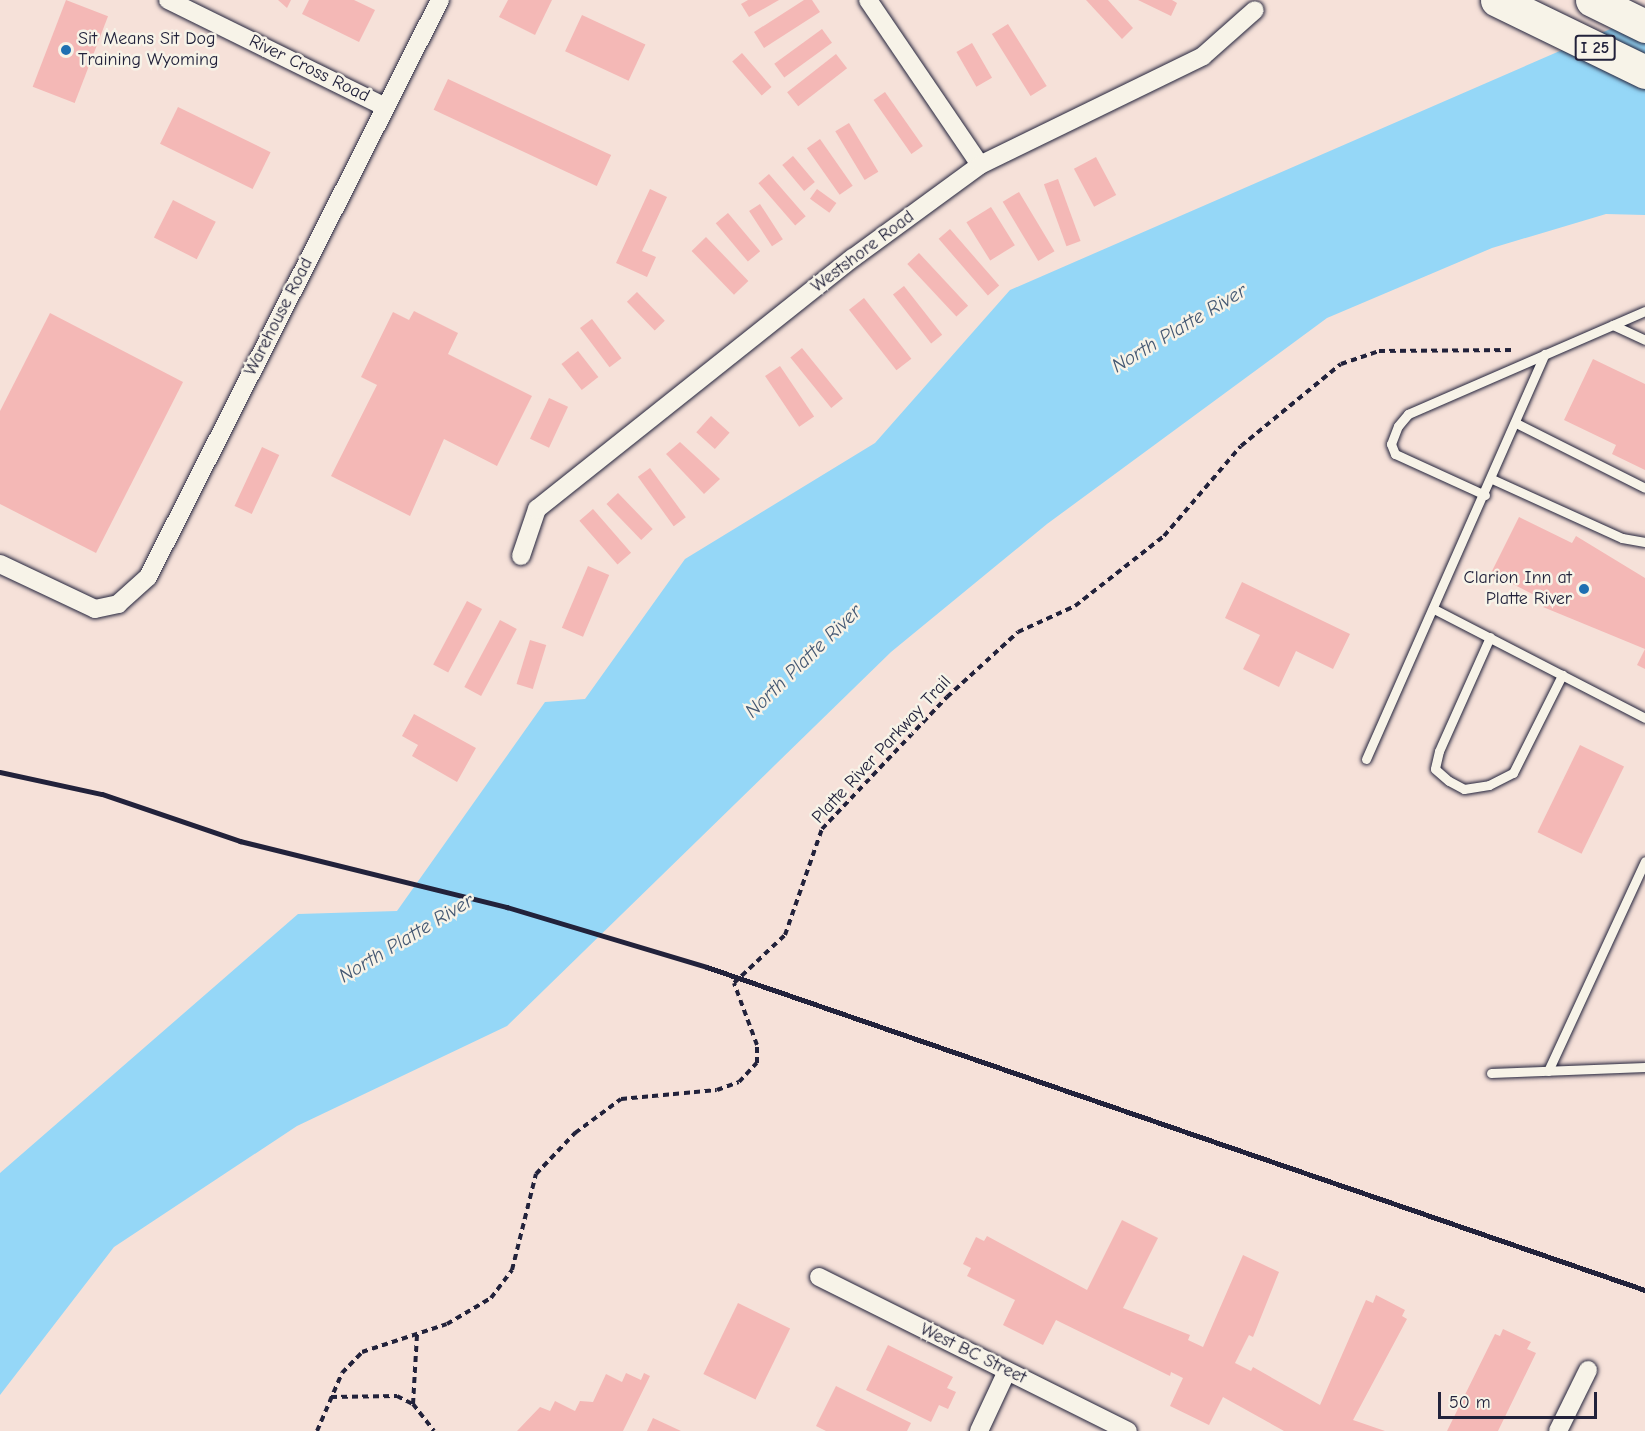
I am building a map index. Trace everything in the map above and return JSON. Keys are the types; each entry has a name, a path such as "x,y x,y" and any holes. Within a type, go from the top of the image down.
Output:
{"highway":[{"name":"I 25","path":"1497,0 1645,72"},
{"name":"I 25","path":"1592,0 1645,26"}],"street":[{"name":"River Cross Road","path":"168,0 385,106"},
{"name":"Warehouse Road","path":"0,564 95,609 117,603 148,577 440,0"},
{"path":"868,0 980,165"},
{"name":"Westshore Road","path":"521,556 537,509 853,258 980,165 1203,56 1255,10"},
{"name":"West BC Street","path":"819,1277 1128,1431"},
{"path":"1558,1431 1588,1370"},
{"path":"985,1429 1007,1371"}],"lane":[{"path":"1485,495 1395,454 1391,444 1398,426 1408,414 1645,311"},
{"path":"1613,325 1645,340"},
{"path":"1366,759 1485,495 1545,354"},
{"path":"1516,423 1645,488"},
{"path":"1492,479 1622,538 1645,542"},
{"path":"1434,609 1645,718"},
{"path":"1490,638 1439,751 1435,769 1449,781 1464,789 1489,785 1513,773 1562,675"},
{"path":"1548,1071 1645,861"},
{"path":"1491,1073 1645,1067"}],"path":[{"name":"Platte River Parkway Trail","path":"317,1431 342,1373 362,1352 447,1324 491,1298 512,1270 536,1173 575,1133 621,1099 717,1090 739,1082 757,1063 757,1045 734,983 785,935 822,829 946,697 1018,632 1075,606 1164,536 1240,446 1341,364 1379,351 1518,350"},
{"path":"413,1404 417,1334"},
{"path":"331,1397 397,1396 413,1404 434,1431"}],"water":[{"name":"North Platte River","path":"1645,14 1645,215 1606,214 1492,248 1327,318 1047,524 891,652 507,1026 297,1126 114,1247 0,1395 0,1173 298,914 397,911 545,702 585,699 685,559 875,443 1010,290"}],"building":[{"name":"Sit Means Sit Dog Training Wyoming","path":"66,0 108,16 75,103 33,87"},
{"path":"278,0 291,0 287,8"},
{"path":"309,0 354,0 375,10 359,42 302,14"},
{"path":"508,0 552,0 535,35 499,17"},
{"path":"748,0 779,0 749,17 741,4"},
{"path":"804,0 812,0 820,12 764,48 754,32"},
{"path":"1086,0 1108,0 1133,28 1122,39"},
{"path":"1138,0 1172,0 1177,3 1171,16"},
{"path":"582,15 645,45 629,81 565,51"},
{"path":"1008,24 1047,86 1031,96 992,34"},
{"path":"822,29 832,43 784,77 774,64"},
{"path":"972,43 992,78 976,87 956,52"},
{"path":"742,53 772,87 762,95 732,62"},
{"path":"836,54 847,68 798,106 787,92"},
{"path":"448,79 611,155 597,186 434,110"},
{"path":"885,92 923,146 911,154 874,100"},
{"path":"178,107 271,152 253,189 160,144"},
{"path":"849,123 878,172 865,180 835,131"},
{"path":"820,139 853,186 840,195 807,148"},
{"path":"793,156 815,182 804,191 782,165"},
{"path":"1096,157 1116,195 1094,207 1074,169"},
{"path":"769,174 806,216 795,225 758,183"},
{"path":"1058,179 1081,241 1066,246 1044,184"},
{"path":"650,189 667,197 642,251 656,257 647,277 616,263"},
{"path":"817,189 836,203 829,213 810,199"},
{"path":"1019,192 1055,251 1038,261 1003,202"},
{"path":"173,200 216,222 197,259 154,237"},
{"path":"760,204 783,239 772,246 749,211"},
{"path":"991,207 1015,245 990,261 966,222"},
{"path":"728,213 760,251 748,262 716,223"},
{"path":"950,229 999,286 988,295 939,239"},
{"path":"706,237 748,281 734,295 692,251"},
{"path":"919,253 968,306 956,317 907,264"},
{"path":"904,286 942,335 931,343 893,295"},
{"path":"637,292 665,321 655,330 627,302"},
{"path":"864,298 911,359 896,370 849,310"},
{"path":"414,311 458,333 448,354 532,396 497,466 444,439 410,516 331,476 377,385 361,377 393,312 409,320"},
{"path":"50,313 183,382 96,553 0,504 0,411"},
{"path":"592,319 621,358 610,367 580,328"},
{"path":"802,348 843,399 831,408 790,357"},
{"path":"578,351 598,377 582,390 561,364"},
{"path":"1593,359 1645,384 1645,470 1612,454 1616,445 1564,420"},
{"path":"780,366 814,417 799,427 765,376"},
{"path":"549,398 568,407 549,448 530,439"},
{"path":"711,416 730,433 715,449 696,432"},
{"path":"680,442 720,479 704,494 666,454"},
{"path":"262,447 279,455 252,514 235,506"},
{"path":"650,468 686,517 674,526 638,477"},
{"path":"618,493 653,529 641,540 606,504"},
{"path":"593,509 631,553 617,565 579,521"},
{"name":"Clarion Inn at Platte River","path":"1519,517 1572,543 1576,536 1645,578 1645,649 1543,607 1546,601 1491,573"},
{"path":"588,566 609,575 583,637 562,628"},
{"path":"1242,582 1350,634 1333,669 1296,651 1279,687 1243,669 1260,635 1225,618"},
{"path":"467,601 482,609 448,673 433,665"},
{"path":"500,620 517,629 481,696 464,687"},
{"path":"530,640 546,645 533,689 517,684"},
{"path":"1645,649 1645,669 1637,665"},
{"path":"414,714 476,748 457,782 412,756 418,745 402,736"},
{"path":"1580,745 1624,766 1582,854 1537,832"},
{"path":"1122,1220 1158,1238 1123,1308 1190,1335 1188,1340 1203,1347 1243,1255 1279,1272 1253,1337 1249,1335 1235,1363 1251,1371 1253,1367 1320,1405 1366,1300 1373,1303 1376,1295 1405,1310 1402,1316 1407,1319 1353,1420 1385,1431 1284,1431 1223,1397 1209,1425 1170,1406 1183,1378 1171,1372 1170,1376 1056,1320 1043,1345 1003,1325 1015,1300 967,1276 971,1268 963,1264 976,1237 984,1241 987,1236 1087,1290"},
{"path":"738,1303 790,1328 755,1399 703,1374"},
{"path":"1503,1329 1531,1342 1527,1349 1536,1353 1498,1431 1447,1431 1495,1334 1500,1336"},
{"path":"888,1345 953,1377 947,1388 956,1392 948,1409 939,1405 931,1422 866,1390"},
{"path":"626,1373 641,1380 644,1373 650,1376 623,1431 517,1431 540,1407 550,1411 555,1401 575,1411 580,1401 593,1402 606,1374 622,1382"},
{"path":"836,1386 911,1423 907,1431 826,1431 816,1426"},
{"path":"653,1418 681,1431 647,1431"}],"railway":[{"path":"0,772 102,794 240,841 507,907 707,967 1645,1290"}],"place":[{"name":"Sit Means Sit Dog Training Wyoming","path":"66,50"},
{"name":"Clarion Inn at Platte River","path":"1584,589"}]}
